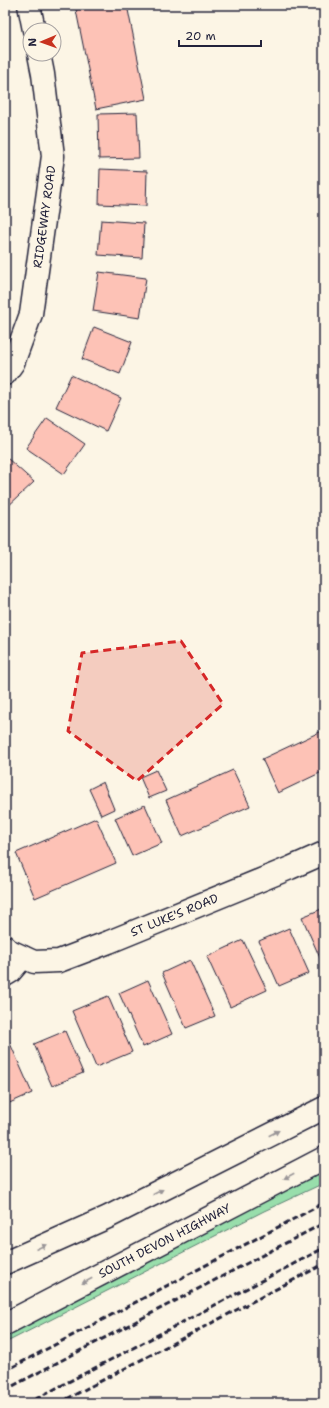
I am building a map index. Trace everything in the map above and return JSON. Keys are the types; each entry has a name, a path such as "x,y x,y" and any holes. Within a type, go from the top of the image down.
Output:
{"main road":[{"path":"29,5 32,22"},
{"name":"RIDGEWAY ROAD","path":"5,374 13,363 31,314 53,156 41,62"},
{"name":"ST LUKE'S ROAD","path":"5,975 10,972 14,952 34,962 59,961 109,942 324,853"},
{"path":"5,1263 108,1217 324,1108"},
{"name":"SOUTH DEVON HIGHWAY","path":"5,1324 324,1158"}],"highlighted area":[{"path":"181,641 223,704 137,781 68,731 82,653"}],"green space":[{"path":"324,1163 324,1183 264,1211 5,1343 5,1318"}],"building":[{"path":"101,5 127,5 146,99 96,109 76,10"},
{"path":"137,113 139,158 99,159 98,114"},
{"path":"100,169 147,171 146,206 99,204"},
{"path":"101,220 144,223 142,258 98,255"},
{"path":"99,272 146,278 140,318 93,311"},
{"path":"94,327 132,342 120,374 82,359"},
{"path":"71,375 121,398 106,431 56,407"},
{"path":"47,418 85,444 64,474 26,448"},
{"path":"7,458 34,482 5,509 5,460"},
{"path":"324,730 324,771 278,793 262,759"},
{"path":"156,770 166,791 149,798 140,777"},
{"path":"233,770 250,806 182,836 166,800"},
{"path":"103,782 114,809 101,815 89,789"},
{"path":"145,805 162,843 132,856 115,818"},
{"path":"96,818 116,863 35,898 16,853"},
{"path":"324,908 324,967 302,917"},
{"path":"289,928 309,973 279,986 259,941"},
{"path":"243,940 267,990 230,1007 207,957"},
{"path":"190,960 215,1016 186,1028 162,973"},
{"path":"148,980 172,1034 143,1047 119,993"},
{"path":"108,996 132,1052 96,1067 72,1011"},
{"path":"65,1031 83,1073 52,1086 34,1044"},
{"path":"9,1041 32,1093 5,1105 5,1042"}],"railway":[{"path":"5,1371 324,1203"},
{"path":"5,1390 324,1223"},
{"path":"28,1403 324,1248"},
{"path":"59,1403 324,1264"}]}
